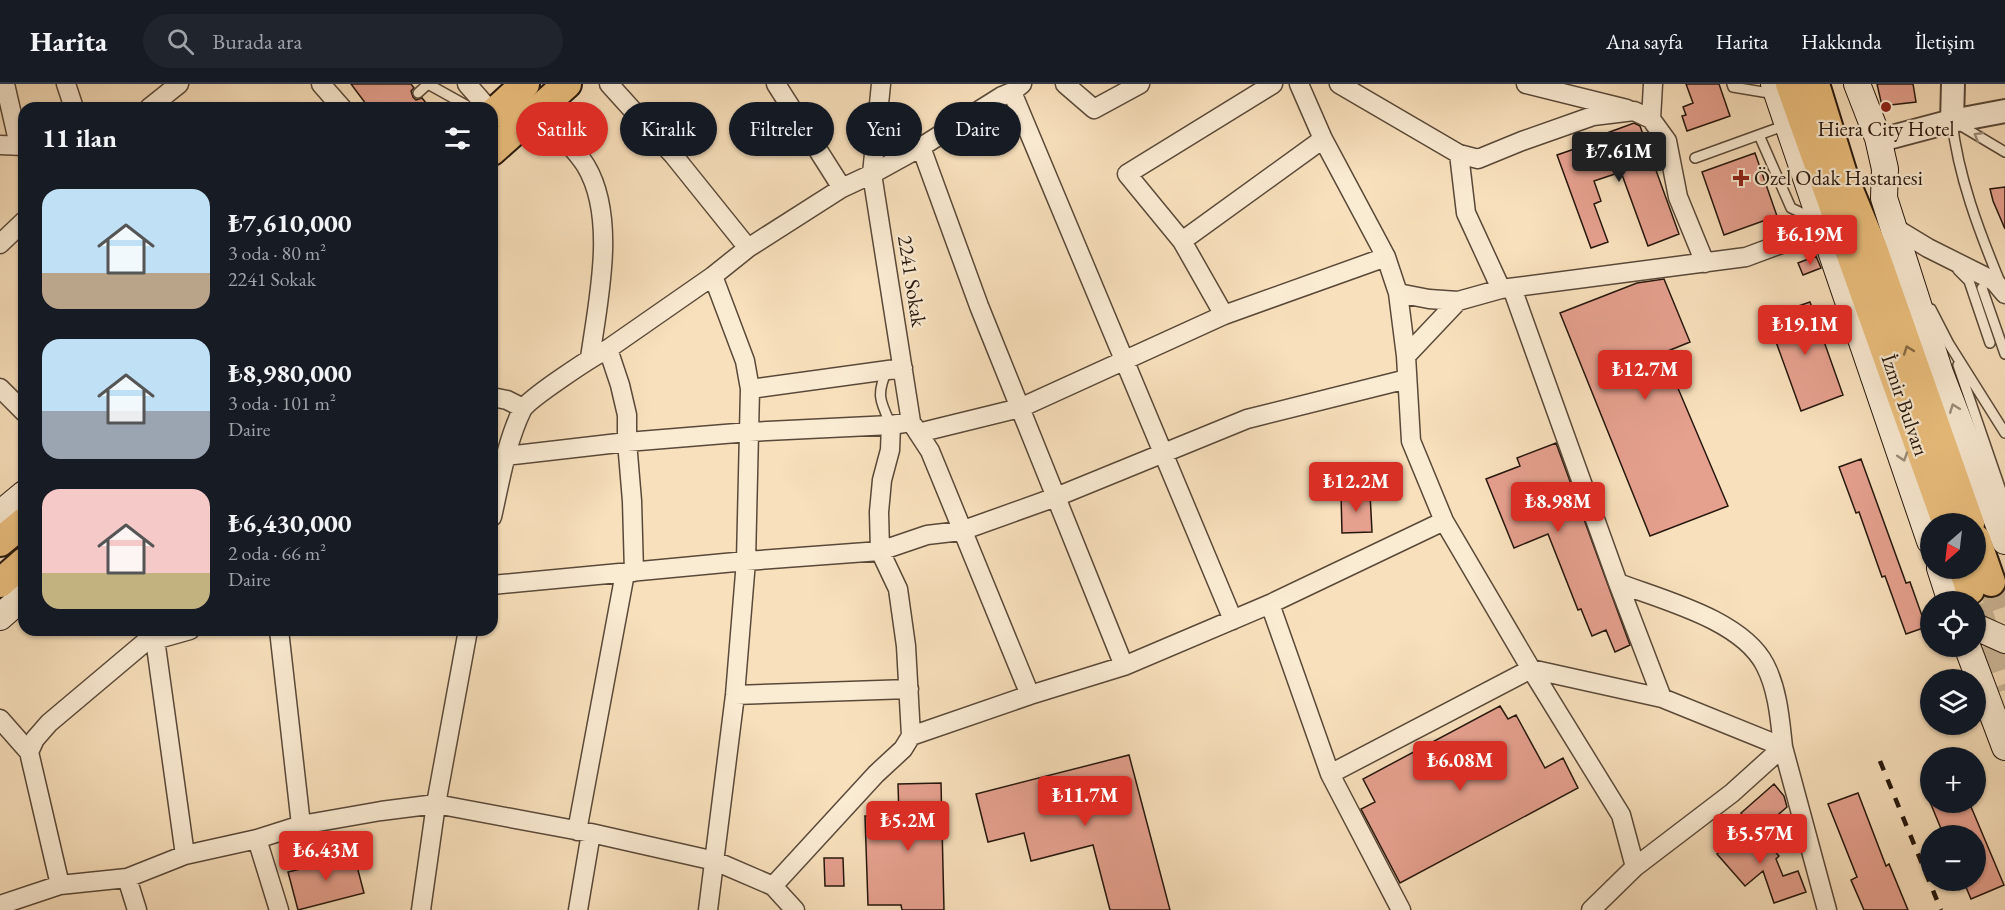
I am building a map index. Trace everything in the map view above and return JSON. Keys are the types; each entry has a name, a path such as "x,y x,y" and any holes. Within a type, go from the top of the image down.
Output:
{"main road":[{"path":"498,108 525,84"},
{"path":"547,102 567,84"},
{"name":"İzmir Bulvarı","path":"1815,84 1844,178 1872,246 1966,513"},
{"path":"1839,84 1884,198 1909,243 1940,373 2005,540"},
{"path":"1857,84 1878,138 1885,169 1884,198"},
{"path":"1781,87 1789,124 1921,513"},
{"name":"İzmir Bulvarı","path":"1781,87 1943,513"},
{"path":"498,146 516,130"},
{"path":"0,514 18,499"},
{"path":"0,542 18,527"},
{"path":"0,583 18,567"},
{"path":"0,617 18,601"},
{"path":"1986,631 2005,640"},
{"path":"1971,657 2005,747"}],"street":[{"path":"5,84 18,131"},
{"path":"66,84 72,102"},
{"path":"156,102 179,84"},
{"path":"321,84 337,102"},
{"path":"467,84 483,102"},
{"path":"609,84 674,156 748,248"},
{"path":"776,84 842,188"},
{"name":"2241 Sokak","path":"881,84 872,174 895,369 915,427"},
{"path":"1065,84 1094,109 1140,84"},
{"path":"1224,315 1182,241 1128,174 1273,84"},
{"path":"1299,84 1323,139 1386,257 1398,293 1406,356 1411,441 1444,521 1621,816 1635,867"},
{"path":"1339,84 1459,153 1478,159 1593,117 1642,115"},
{"path":"1526,84 1642,115 1667,141 1678,197 1705,263"},
{"path":"1642,115 1653,84"},
{"path":"1952,121 1953,84"},
{"path":"922,146 1009,89 1233,620"},
{"path":"1878,138 1888,138 1952,121 2005,111"},
{"path":"1182,241 1323,139"},
{"path":"0,145 18,146"},
{"path":"922,150 979,306 1124,666"},
{"path":"1459,153 1466,213 1507,289 1662,698"},
{"path":"577,156 586,166 596,190 604,232 603,270 590,358"},
{"path":"498,491 506,456 523,408 590,358 608,349 713,276 748,248 842,188 905,156"},
{"path":"1398,293 1429,299 1458,301 1507,289 1746,257 1823,225"},
{"path":"1,242 18,231"},
{"path":"1909,243 1984,280 1995,282 2004,292"},
{"path":"506,456 627,442 749,432 891,425 938,429 1020,408 1224,315 1386,257"},
{"path":"708,910 735,695 746,561 750,389 745,362 713,276"},
{"path":"1406,356 1458,301"},
{"path":"578,910 584,832 629,572 632,501 627,415 608,349"},
{"path":"750,389 895,369"},
{"path":"498,584 880,551 927,535 961,531 1056,497 1248,419 1407,379"},
{"path":"0,388 18,406"},
{"path":"498,398 523,408"},
{"path":"773,886 876,774 903,749 911,736 906,646 898,589 880,551 879,512 882,480 890,450 891,425"},
{"path":"915,427 930,451 1030,695"},
{"path":"911,736 1124,666 1270,604 1444,521"},
{"path":"1618,583 1702,614 1742,637 1765,665 1777,701 1783,747 1827,910"},
{"path":"1270,604 1330,774 1401,910"},
{"path":"29,752 35,739 49,723 149,636"},
{"path":"151,636 185,855"},
{"path":"280,636 301,825"},
{"path":"421,910 436,804 467,636"},
{"path":"1330,774 1531,669 1662,698 1783,747"},
{"path":"735,695 909,689"},
{"path":"0,719 29,752 60,885"},
{"path":"1591,910 1635,867 1732,793 1783,747"},
{"path":"0,905 60,885 127,878 185,855 301,825 436,804 584,832 715,861 773,886 795,910"},
{"path":"257,838 279,910"},
{"path":"127,878 136,910"}],"lane":[{"path":"418,93 428,84 460,102"},
{"path":"1732,84 1733,87 1781,87"},
{"path":"1952,121 2005,152"},
{"path":"1952,121 1984,280 2005,354"},
{"path":"1695,158 1789,124"},
{"path":"1759,135 1791,208 1823,225"},
{"path":"1909,243 1967,277 1989,340"},
{"path":"1927,296 1951,347 2005,433"},
{"path":"1951,347 2005,502"},
{"path":"891,425 882,406 879,387 895,369"}],"building":[{"path":"351,84 411,84 414,88 411,91 413,97 416,100 422,98 425,102 364,102"},
{"path":"1686,84 1719,84 1730,116 1687,131 1682,116 1686,115 1683,107 1693,103"},
{"path":"1877,84 1913,84 1916,102 1882,106"},
{"path":"1634,123 1640,126 1679,234 1648,246 1621,172 1594,181 1601,201 1594,204 1608,242 1591,248 1557,155 1609,137 1607,133"},
{"path":"1755,153 1777,216 1724,235 1702,172"},
{"path":"2005,187 2005,229 1990,189"},
{"path":"1816,256 1821,268 1803,275 1798,263"},
{"path":"1664,279 1690,342 1663,353 1728,506 1650,536 1560,313 1637,283"},
{"path":"1810,302 1843,395 1801,411 1767,317"},
{"path":"1556,443 1630,645 1615,652 1606,630 1592,636 1581,609 1578,610 1548,534 1514,548 1486,479 1520,466 1517,458"},
{"path":"1861,459 1906,583 1910,582 1920,610 1920,629 1906,634 1885,576 1882,577 1859,512 1856,513 1839,467"},
{"path":"1370,493 1372,532 1342,533 1341,494"},
{"path":"1500,706 1508,719 1516,715 1545,768 1563,758 1578,788 1400,883 1361,809 1375,802 1363,779"},
{"path":"1129,755 1170,910 1110,910 1093,845 1031,861 1024,833 988,842 976,794"},
{"path":"941,783 944,910 902,910 901,905 868,905 865,816 899,816 898,784"},
{"path":"1774,784 1784,796 1787,807 1758,832 1741,813"},
{"path":"1858,793 1886,866 1889,864 1908,910 1864,910 1851,880 1857,877 1828,804"},
{"path":"1935,813 1974,813 1979,825 1939,825"},
{"path":"1751,824 1779,856 1776,859 1783,876 1798,871 1806,892 1774,903 1763,871 1745,886 1717,854"},
{"path":"1986,842 2004,885 1971,899 1968,891 1986,891"},
{"path":"354,855 364,893 298,910 288,872 305,868 304,865"},
{"path":"824,858 843,858 844,886 825,886"}],"tunnel":[{"path":"1991,582 2005,621"},
{"path":"1986,634 2005,690"}],"railway":[{"path":"1880,761 1941,910"}],"place":[{"name":"Hiera City Hotel","path":"1886,107"},
{"name":"Özel Odak Hastanesi","path":"1741,178"}]}
